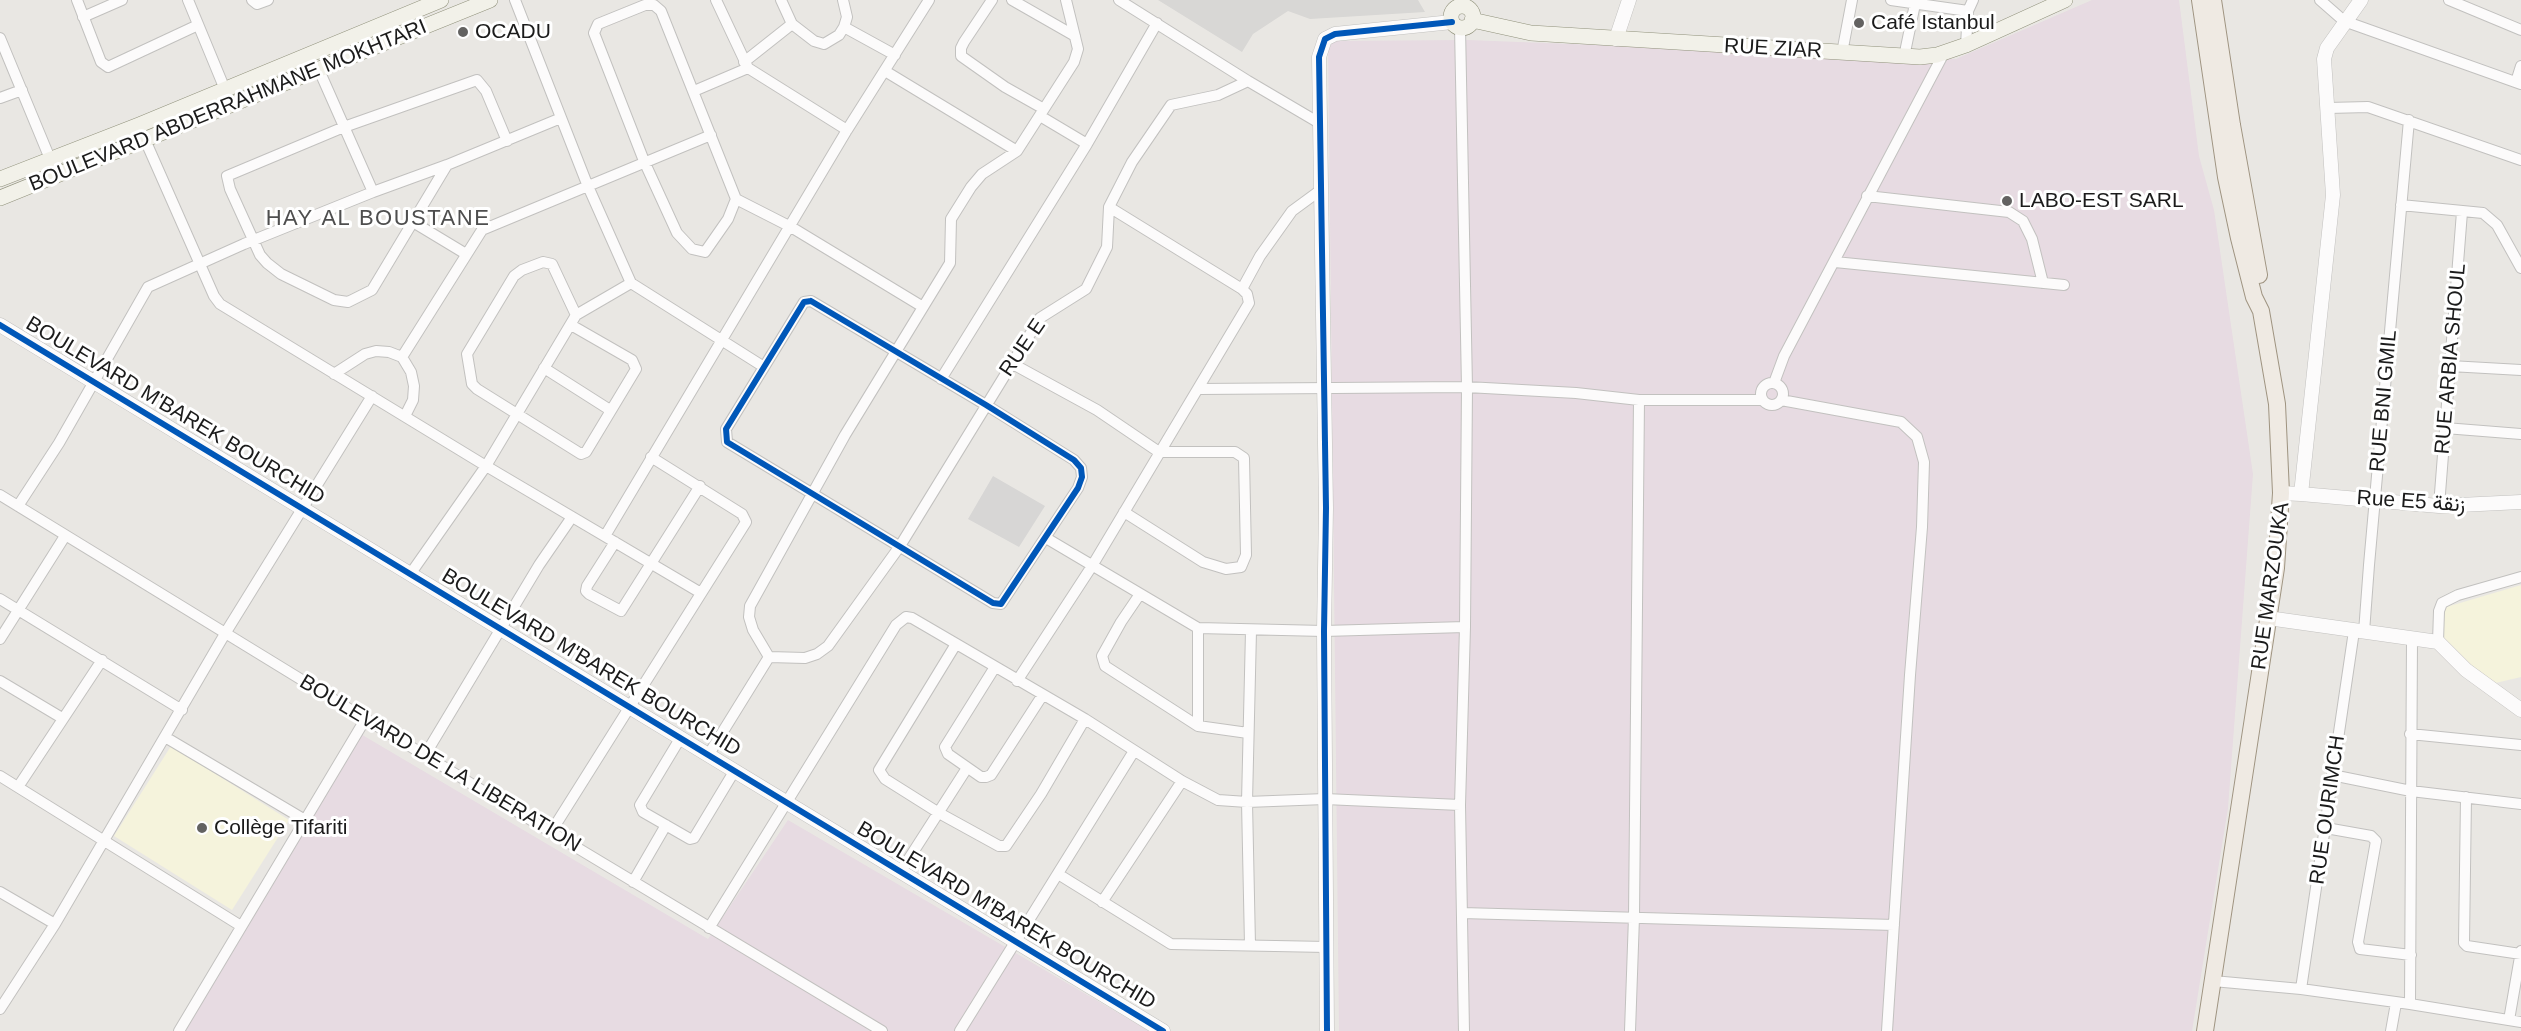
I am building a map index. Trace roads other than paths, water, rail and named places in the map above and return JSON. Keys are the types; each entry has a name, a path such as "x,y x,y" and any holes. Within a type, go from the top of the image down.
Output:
{"main road":[{"name":"BOULEVARD ABDERRAHMANE MOKHTARI","path":"0,198 56,175 225,89 441,0"},
{"name":"BOULEVARD ABDERRAHMANE MOKHTARI","path":"0,179 50,158 231,104 490,0"},
{"name":"RUE ZIAR","path":"1458,16 1531,33 1904,57 1944,53 2065,0"},
{"path":"2200,0 2228,148 2263,295 2261,311"},
{"path":"2213,0 2232,125 2226,177 2254,297 2261,311 2277,404 2280,493"},
{"name":"RUE MARZOUKA","path":"2205,1031 2276,568 2280,493"}],"street":[{"path":"77,0 104,66 113,66 198,25"},
{"path":"83,17 122,0"},
{"path":"188,0 231,104"},
{"path":"252,0 257,4 268,0"},
{"path":"515,0 587,184 632,283 764,367"},
{"path":"716,0 746,65 847,130"},
{"path":"782,0 792,24 814,41 824,44 839,35 844,27 847,17 843,0"},
{"path":"605,536 847,130 929,0"},
{"path":"992,0 964,42 961,48 962,56 1087,144"},
{"path":"1012,0 1076,36"},
{"path":"709,754 769,657 753,630 749,617 750,606 896,350 950,263 950,227 953,215 982,174 1017,152 1078,53 1076,36 1066,0"},
{"path":"1119,0 1321,124"},
{"path":"1616,39 1629,0"},
{"path":"1842,53 1852,0"},
{"path":"1891,0 1968,11"},
{"path":"1966,45 1968,11 1973,0"},
{"path":"2320,0 2344,21 2518,83 2521,66"},
{"path":"2344,21 2361,0"},
{"path":"2449,0 2521,30"},
{"path":"1904,57 1910,2"},
{"path":"736,199 728,219 709,249 705,252 698,252 685,244 677,233 644,161 596,43 595,27 645,5 656,6 661,11 736,199 791,227 923,307"},
{"path":"1327,1031 1324,631 1326,508 1319,57 1323,42 1328,37 1346,32 1458,16 1467,387 1465,627 1460,805 1464,1031"},
{"name":"RUE MARZOUKA","path":"2280,493 2301,494 2334,184 2324,66 2327,48 2344,21"},
{"path":"941,380 1087,144 1157,23"},
{"path":"694,91 746,65 792,24"},
{"path":"844,27 895,55"},
{"path":"0,38 56,175"},
{"path":"1763,400 1763,388 1774,383 1784,356 1944,53"},
{"path":"319,70 373,192"},
{"path":"885,71 1017,152"},
{"path":"447,165 372,290 348,302 334,300 281,274 260,255 230,189 227,176 344,127 477,80 486,91 507,141"},
{"name":"RUE E","path":"769,657 805,658 817,654 828,646 900,546 1040,318 1086,289 1107,247 1109,207 1132,162 1171,105 1218,95 1248,81"},
{"path":"0,98 22,90"},
{"path":"2328,108 2368,107 2520,158"},
{"path":"18,506 59,443 148,287 200,262 561,118"},
{"name":"RUE BNI GMIL","path":"2359,631 2375,500 2409,120"},
{"path":"142,132 214,296 220,304 486,466 701,593"},
{"path":"402,357 482,230 587,184 711,135"},
{"path":"1242,289 1260,256 1292,212 1322,189"},
{"path":"1867,195 2009,212 2023,221 2032,239 2043,283"},
{"path":"2401,205 2483,213 2491,218 2503,234 2521,268"},
{"path":"1017,681 1092,566 1248,308 1249,300 1242,289 1109,207"},
{"name":"RUE ARBIA SHOUL","path":"2439,506 2462,212"},
{"path":"413,222 466,254"},
{"path":"543,261 552,264 573,320 635,364 636,369 586,452 581,454 472,384 467,357 468,350 514,276 543,261"},
{"path":"1835,262 2064,285"},
{"path":"411,573 486,466 573,320 632,283"},
{"path":"804,302 817,303 896,350 941,380 1074,460 1081,468 1082,477 1078,488 1006,599 999,604 729,445 725,437 726,429 804,302"},
{"name":"BOULEVARD M'BAREK BOURCHID","path":"0,325 501,627 1163,1031"},
{"path":"334,374 365,354 376,351 389,352 402,357 411,372 414,386 414,400 405,416"},
{"path":"1011,363 1096,410 1159,452 1235,452 1243,456 1245,469 1244,564 1237,569 1226,569 1203,562 1124,512"},
{"path":"2450,366 2521,370"},
{"path":"544,368 610,410"},
{"path":"1774,383 1783,391 1781,400"},
{"path":"1199,389 1467,387 1576,393 1639,400 1763,400 1770,405 1781,400 1895,419 1912,431 1921,447 1924,462 1922,527 1887,1031"},
{"path":"0,1008 55,924 226,632 372,396"},
{"path":"1630,1031 1634,917 1639,400"},
{"path":"2445,428 2521,434"},
{"path":"551,832 746,520 742,514 700,486 651,457"},
{"path":"615,542 587,586 589,594 620,611 623,610 700,486"},
{"name":"Rue E5 زنقة","path":"2301,494 2439,506 2521,502"},
{"name":"BOULEVARD DE LA LIBERATION","path":"0,495 633,882 882,1031"},
{"path":"425,755 501,627 572,517"},
{"path":"0,639 65,536"},
{"path":"1046,538 1198,628 1324,631 1465,627"},
{"path":"2438,642 2439,611 2442,603 2458,595 2521,577"},
{"path":"1140,594 1102,656 1104,664 1198,726 1248,733"},
{"path":"0,599 182,710"},
{"path":"709,928 900,619 912,618 1084,719 1182,781 1222,801 1325,799 1460,805"},
{"path":"2268,618 2438,642 2474,676 2521,710"},
{"path":"1198,628 1198,726"},
{"path":"1250,945 1247,802 1251,631"},
{"name":"RUE OURIMCH","path":"2301,989 2332,775 2359,631"},
{"path":"2410,1004 2412,639"},
{"path":"956,644 879,771 883,777 939,813 999,846 1006,846 1084,719"},
{"path":"18,788 102,660"},
{"path":"995,667 945,747 948,754 967,768 984,778 991,775 1042,696"},
{"path":"0,681 62,718"},
{"path":"178,1031 366,718"},
{"path":"2410,734 2521,745"},
{"path":"165,737 305,820"},
{"path":"681,737 640,804 643,812 690,839 694,838 735,770"},
{"path":"960,1031 1134,751"},
{"path":"901,871 967,768"},
{"path":"2332,775 2411,791 2521,804"},
{"path":"0,776 241,926"},
{"path":"1102,902 1182,781"},
{"path":"2466,797 2464,943 2467,946 2521,953 2509,1020"},
{"path":"633,882 666,825"},
{"path":"2326,828 2370,836 2376,841 2358,942 2360,949 2411,955"},
{"path":"1058,874 1171,944 1326,947"},
{"path":"0,892 55,924"},
{"path":"1462,913 1894,925"},
{"path":"2213,981 2301,989 2521,1022"},
{"path":"2391,1031 2396,1003"}],"place":[{"name":"Café Istanbul","path":"1859,23"},
{"name":"OCADU","path":"463,32"},
{"name":"LABO-EST SARL","path":"2007,201"},
{"name":"Collège Tifariti","path":"202,828"}],"district":[{"name":"HAY AL BOUSTANE","path":"378,219"}]}
